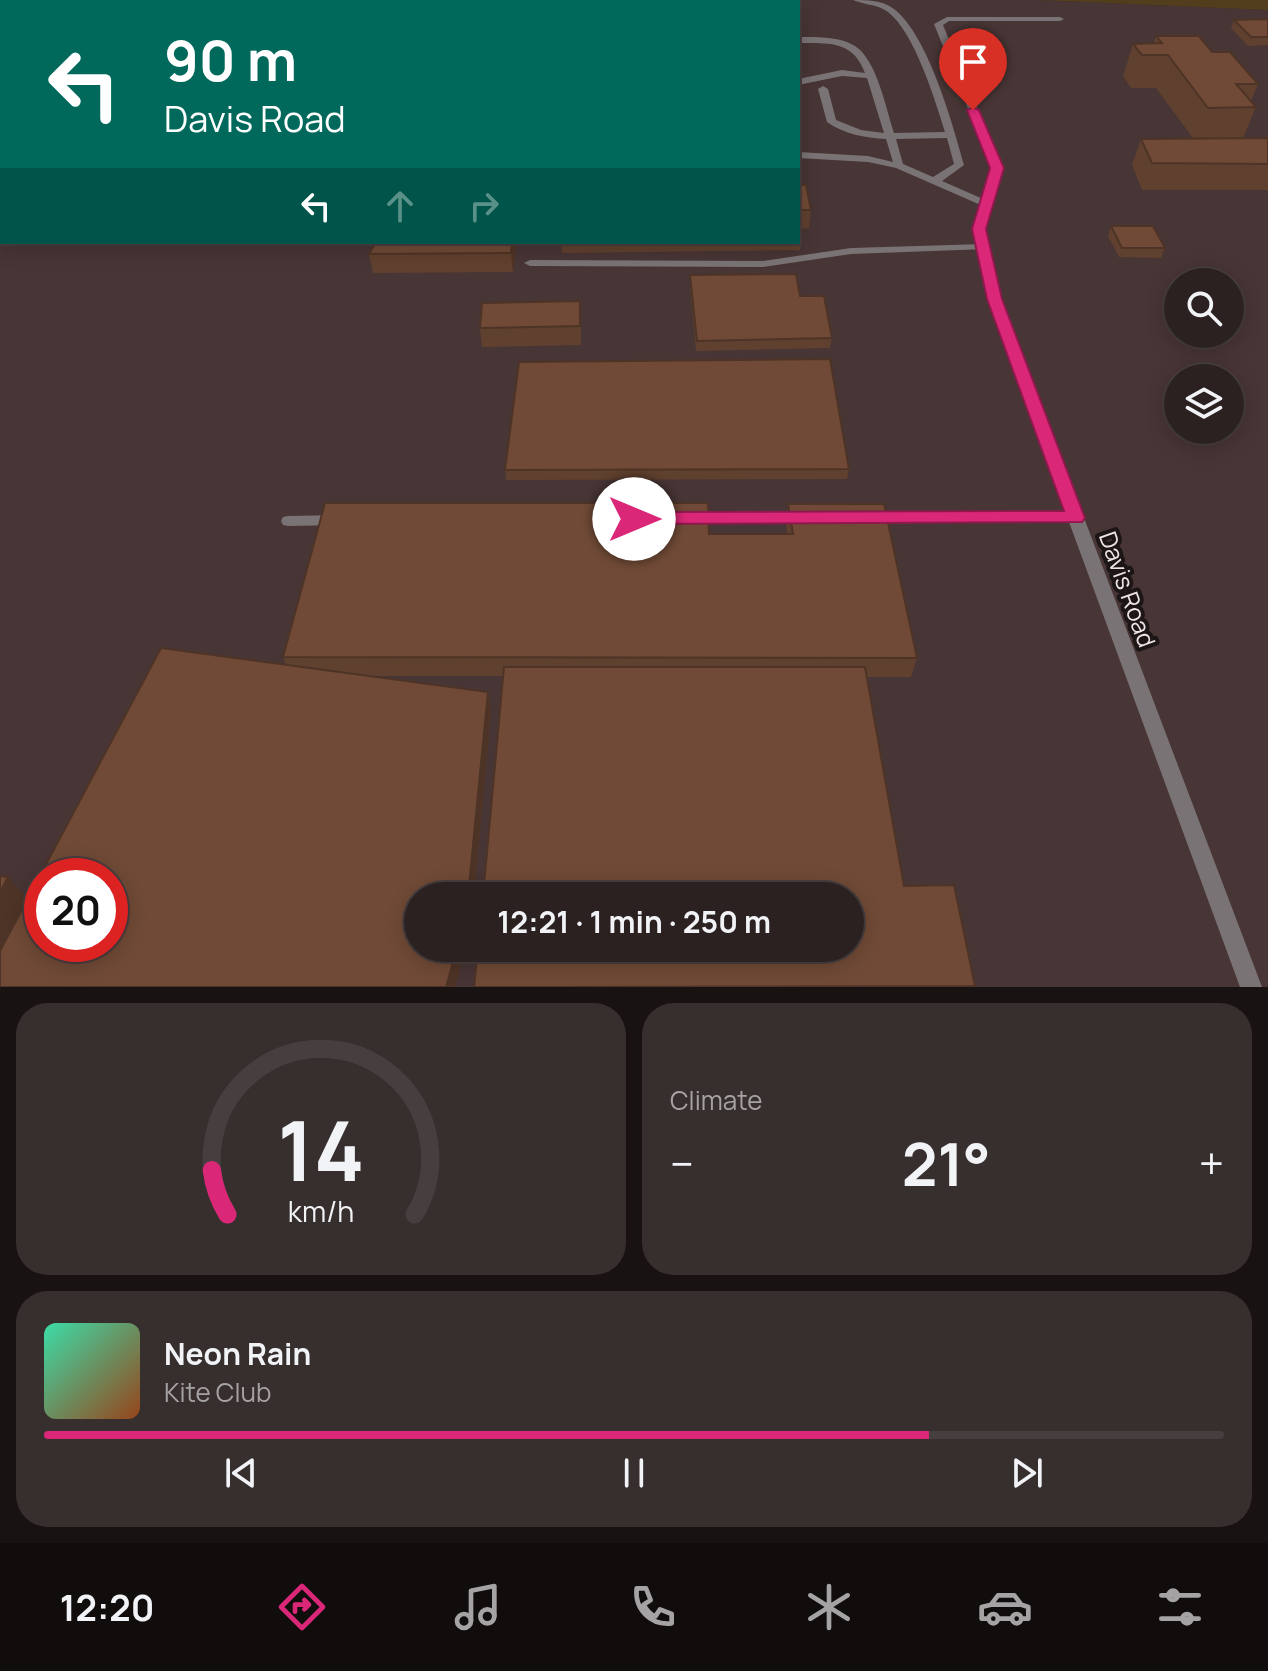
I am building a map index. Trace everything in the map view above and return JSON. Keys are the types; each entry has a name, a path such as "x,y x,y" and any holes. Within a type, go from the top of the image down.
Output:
{"street":[{"name":"Davis Road","path":"987,204 979,229 994,299 1251,987"}],"lane":[{"path":"857,0 882,6 903,23 936,91 959,165 933,182"},
{"path":"800,155 868,159 899,166 987,204 997,168 938,24 947,19 1060,19"},
{"path":"800,40 841,43 865,54 899,166"},
{"path":"800,82 842,73 871,76"},
{"path":"823,89 832,122 861,135 952,135"},
{"path":"530,263 763,264 851,251 983,247"},
{"path":"855,518 1076,518"},
{"path":"682,519 824,519"},
{"path":"288,521 351,520"}],"shaded area":[{"path":"800,0 1037,0 1268,10 1268,987 0,987 0,244 800,244"},
{"path":"1037,0 1268,0 1268,10"}],"building":[{"path":"1268,19 1268,37 1251,37 1234,20"},
{"path":"1156,36 1199,36 1212,52 1230,52 1258,84 1236,84 1256,107 1208,108 1168,55 1142,55 1133,44 1162,43"},
{"path":"1268,138 1268,164 1152,163 1141,139"},
{"path":"800,185 806,185 811,210 800,210"},
{"path":"1111,226 1153,226 1165,248 1122,248"},
{"path":"375,244 512,244 511,253 369,254"},
{"path":"796,274 800,296 824,296 832,338 697,341 690,275"},
{"path":"580,301 580,326 480,328 482,303"},
{"path":"830,359 849,469 505,470 519,362"},
{"path":"325,503 708,503 709,534 793,534 788,504 884,504 917,658 283,657"},
{"path":"161,648 488,692 469,882 404,882 404,962 453,962 446,987 0,987 0,951 24,906 24,962 128,962 128,858 49,858"},
{"path":"504,667 865,667 904,886 954,885 975,986 474,987 477,962 864,962 864,882 484,882"},
{"path":"0,876 8,877 0,892"}],"route":[{"path":"634,519 1076,518 994,299 979,229 998,175 973,110"}]}
